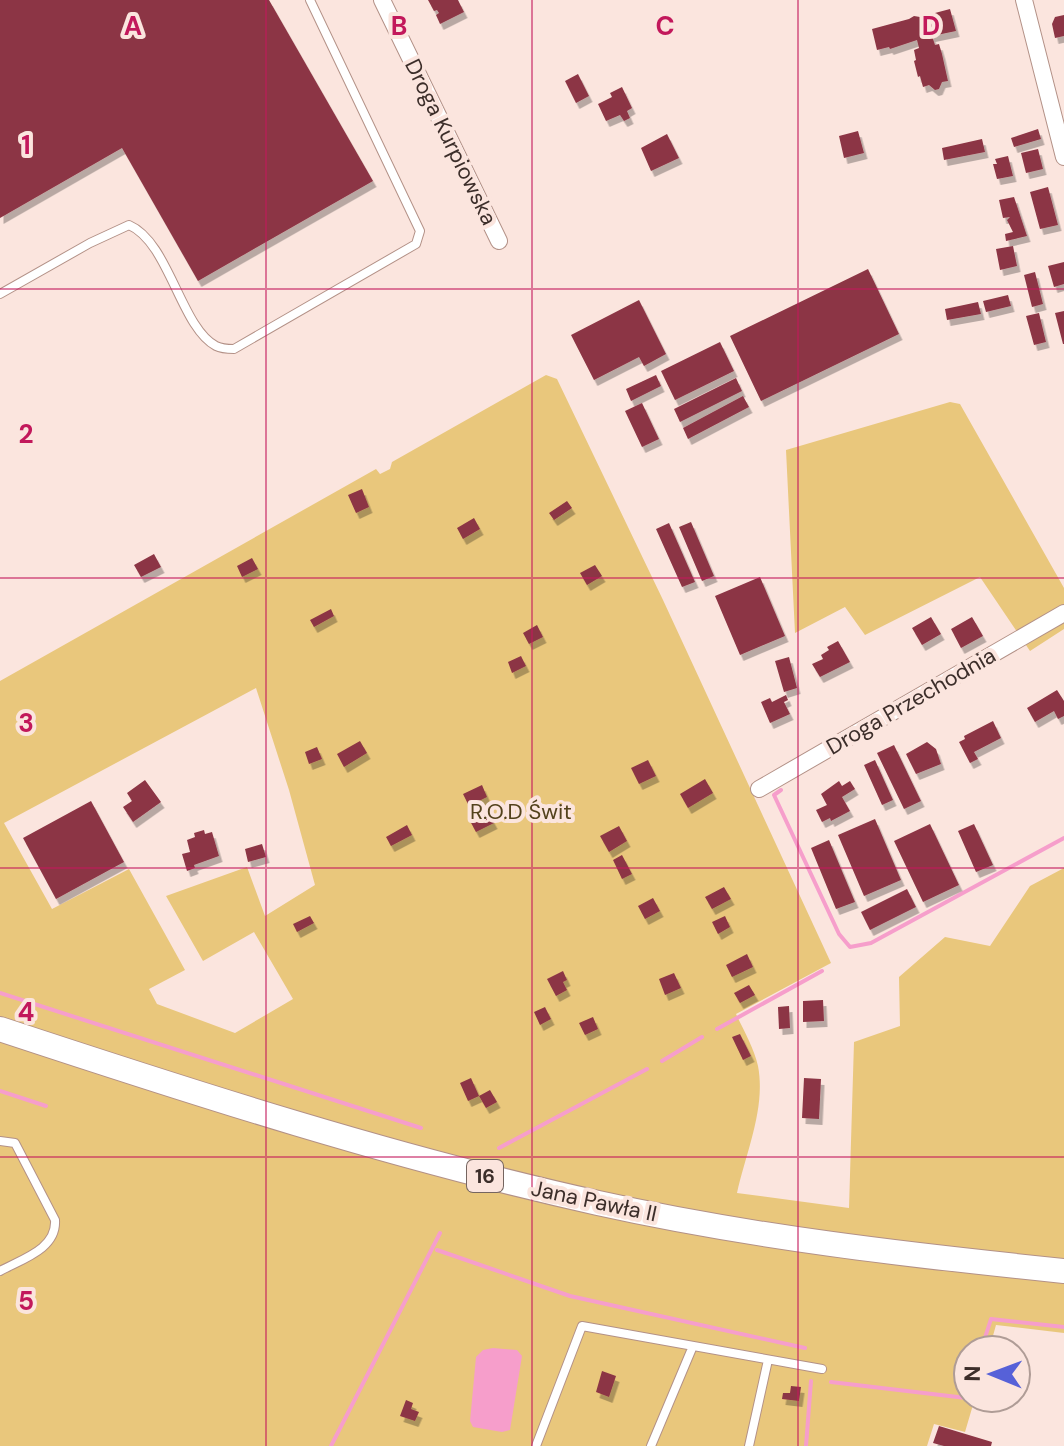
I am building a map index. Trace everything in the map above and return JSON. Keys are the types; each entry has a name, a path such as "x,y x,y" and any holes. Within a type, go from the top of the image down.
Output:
{"main road":[{"name":"Jana Pawła II","path":"0,1029 332,1135 546,1191 661,1215 872,1249 1064,1271"}],"street":[{"name":"Droga Kurpiowska","path":"382,0 499,241"},
{"path":"1024,0 1064,157"},
{"name":"Droga Przechodnia","path":"759,789 1064,613"}],"lane":[{"path":"0,294 90,243 129,225 140,230 152,244 200,332 216,346 234,349 416,244 420,231 310,0"},
{"path":"0,1141 15,1143 55,1220 56,1229 50,1243 0,1271"},
{"path":"536,1446 582,1326 822,1369"},
{"path":"651,1446 693,1346"},
{"path":"749,1446 768,1360"}],"green space":[{"name":"R.O.D Świt","path":"546,375 557,379 831,963 736,1014 754,1053 760,1082 754,1130 737,1193 849,1208 854,1042 900,1026 899,977 945,937 990,946 1030,886 1064,868 1064,1333 996,1325 993,1334 952,1334 952,1414 970,1414 965,1432 934,1424 927,1446 0,1446 0,681 376,469 380,474 390,469 392,462","holes":["256,688 315,885 265,916 247,867 166,896 203,961 254,932 293,999 235,1033 157,1004 149,989 185,970 129,869 52,909 4,823"]},
{"path":"950,402 960,404 1064,588 1064,629 1030,651 980,577 865,635 845,607 795,633 786,450"}],"shaded area":[{"path":"483,1350 517,1350 522,1356 510,1430 502,1432 473,1427 470,1421 476,1357"}],"building":[{"path":"0,0 269,0 373,181 198,281 122,148 0,218"},
{"path":"428,0 458,0 464,12 440,24 436,15 439,13 434,11"},
{"path":"950,9 956,31 932,36 935,45 939,44 948,81 942,82 939,89 935,90 929,85 923,87 918,77 914,61 914,50 919,48 917,40 877,50 872,29"},
{"path":"1064,15 1064,36 1055,38 1052,24 1055,17"},
{"path":"578,74 589,96 576,103 565,81"},
{"path":"622,87 632,108 627,111 630,118 624,121 620,115 606,121 598,104"},
{"path":"1038,129 1041,139 1014,147 1011,138"},
{"path":"858,131 864,153 844,158 839,136"},
{"path":"667,134 679,158 651,171 641,148"},
{"path":"982,139 985,152 944,160 942,148"},
{"path":"1038,149 1043,169 1026,173 1021,153"},
{"path":"1008,156 1013,176 997,179 993,164 997,164 995,159"},
{"path":"1048,187 1058,225 1040,229 1030,192"},
{"path":"1014,197 1027,236 1006,241 1005,234 1013,232 1007,220 1010,217 1003,218 999,200"},
{"path":"1013,246 1017,266 1000,270 996,249"},
{"path":"1064,262 1064,284 1054,287 1048,266"},
{"path":"868,269 899,334 761,401 730,336"},
{"path":"1035,272 1043,304 1032,307 1024,275"},
{"path":"1008,295 1011,306 986,312 983,301"},
{"path":"639,300 666,354 644,366 639,357 594,380 571,335"},
{"path":"978,302 981,314 947,320 945,309"},
{"path":"1064,311 1064,344 1063,344 1055,313"},
{"path":"1039,313 1046,342 1034,345 1026,316"},
{"path":"720,342 734,371 675,400 661,371"},
{"path":"656,375 661,386 631,401 626,389"},
{"path":"736,378 742,391 680,422 674,409"},
{"path":"743,396 749,407 688,439 683,428"},
{"path":"642,403 659,439 642,447 625,411"},
{"path":"362,489 369,507 356,513 348,495"},
{"path":"567,501 572,508 554,520 549,513"},
{"path":"474,518 480,529 463,539 457,528"},
{"path":"691,522 714,576 702,581 679,527"},
{"path":"669,523 695,582 682,587 656,529"},
{"path":"154,554 161,567 141,577 134,565"},
{"path":"252,558 258,569 242,577 237,566"},
{"path":"595,565 602,576 587,585 580,573"},
{"path":"760,577 785,636 740,655 715,596"},
{"path":"331,609 334,616 314,627 310,620"},
{"path":"931,617 941,634 922,645 912,628"},
{"path":"972,617 983,636 961,648 951,629"},
{"path":"537,625 543,637 529,644 523,633"},
{"path":"838,641 850,662 820,677 812,664 823,659 821,655 829,650 827,647"},
{"path":"521,656 526,666 512,673 508,662"},
{"path":"789,657 797,688 784,692 775,661"},
{"path":"1057,690 1064,701 1064,716 1058,719 1054,711 1035,722 1027,708"},
{"path":"786,695 788,700 784,702 790,714 770,723 761,702 770,698 772,702"},
{"path":"993,721 1001,738 974,752 978,759 970,763 959,742 965,739 964,736"},
{"path":"360,741 367,753 344,767 337,754"},
{"path":"927,742 936,749 941,764 916,774 906,754"},
{"path":"894,745 921,801 904,809 877,753"},
{"path":"317,747 322,759 309,764 305,752"},
{"path":"648,760 656,776 639,784 631,768"},
{"path":"875,760 893,800 882,805 864,765"},
{"path":"705,779 713,793 688,808 680,794"},
{"path":"145,780 161,802 133,822 123,807 132,801 127,793"},
{"path":"839,781 842,786 850,781 855,789 842,797 850,811 822,822 816,810 827,805 821,794"},
{"path":"482,785 487,797 469,806 463,794"},
{"path":"91,801 124,862 56,899 23,838"},
{"path":"488,812 494,823 476,832 470,821"},
{"path":"875,819 901,880 864,896 838,835"},
{"path":"930,824 959,885 923,902 894,841"},
{"path":"974,824 993,865 976,872 958,831"},
{"path":"407,825 412,835 391,846 386,837"},
{"path":"619,826 627,841 609,852 600,836"},
{"path":"204,830 205,834 212,832 219,856 194,865 195,868 187,871 182,854 190,852 187,840 195,837 194,833"},
{"path":"829,840 855,902 836,909 811,848"},
{"path":"262,844 266,857 248,862 245,849"},
{"path":"622,855 632,874 622,879 613,860"},
{"path":"724,887 731,899 712,909 705,897"},
{"path":"907,889 916,907 870,930 861,912"},
{"path":"653,898 660,911 645,919 638,906"},
{"path":"310,916 314,923 297,932 293,924"},
{"path":"725,916 730,927 718,934 712,922"},
{"path":"747,954 753,967 732,977 726,965"},
{"path":"563,971 567,990 556,996 547,979"},
{"path":"674,973 681,988 665,995 659,979"},
{"path":"749,985 755,995 740,1003 734,993"},
{"path":"823,1000 824,1021 803,1022 803,1001"},
{"path":"789,1006 790,1028 779,1029 778,1007"},
{"path":"545,1007 551,1019 540,1025 534,1012"},
{"path":"593,1017 598,1029 585,1035 579,1023"},
{"path":"740,1034 751,1056 743,1060 732,1037"},
{"path":"471,1078 479,1096 468,1101 460,1083"},
{"path":"804,1078 821,1079 819,1119 802,1118"},
{"path":"490,1090 497,1102 486,1108 479,1096"},
{"path":"602,1371 616,1376 609,1397 596,1392"},
{"path":"791,1386 801,1387 799,1401 782,1399 783,1393 790,1393"},
{"path":"406,1400 413,1403 411,1409 419,1412 415,1421 400,1416"},
{"path":"939,1426 992,1442 991,1446 944,1446 933,1443"}],"waterway":[{"path":"781,790 774,795 839,934 850,947 871,943 1064,838"},
{"path":"717,1029 822,971"},
{"path":"0,993 421,1128"},
{"path":"662,1061 702,1037"},
{"path":"499,1148 647,1069"},
{"path":"0,1091 46,1106"},
{"path":"331,1446 440,1233"},
{"path":"437,1250 570,1296 805,1348"},
{"path":"986,1334 991,1319 1064,1327"},
{"path":"806,1446 811,1381"},
{"path":"831,1382 952,1396"}]}
